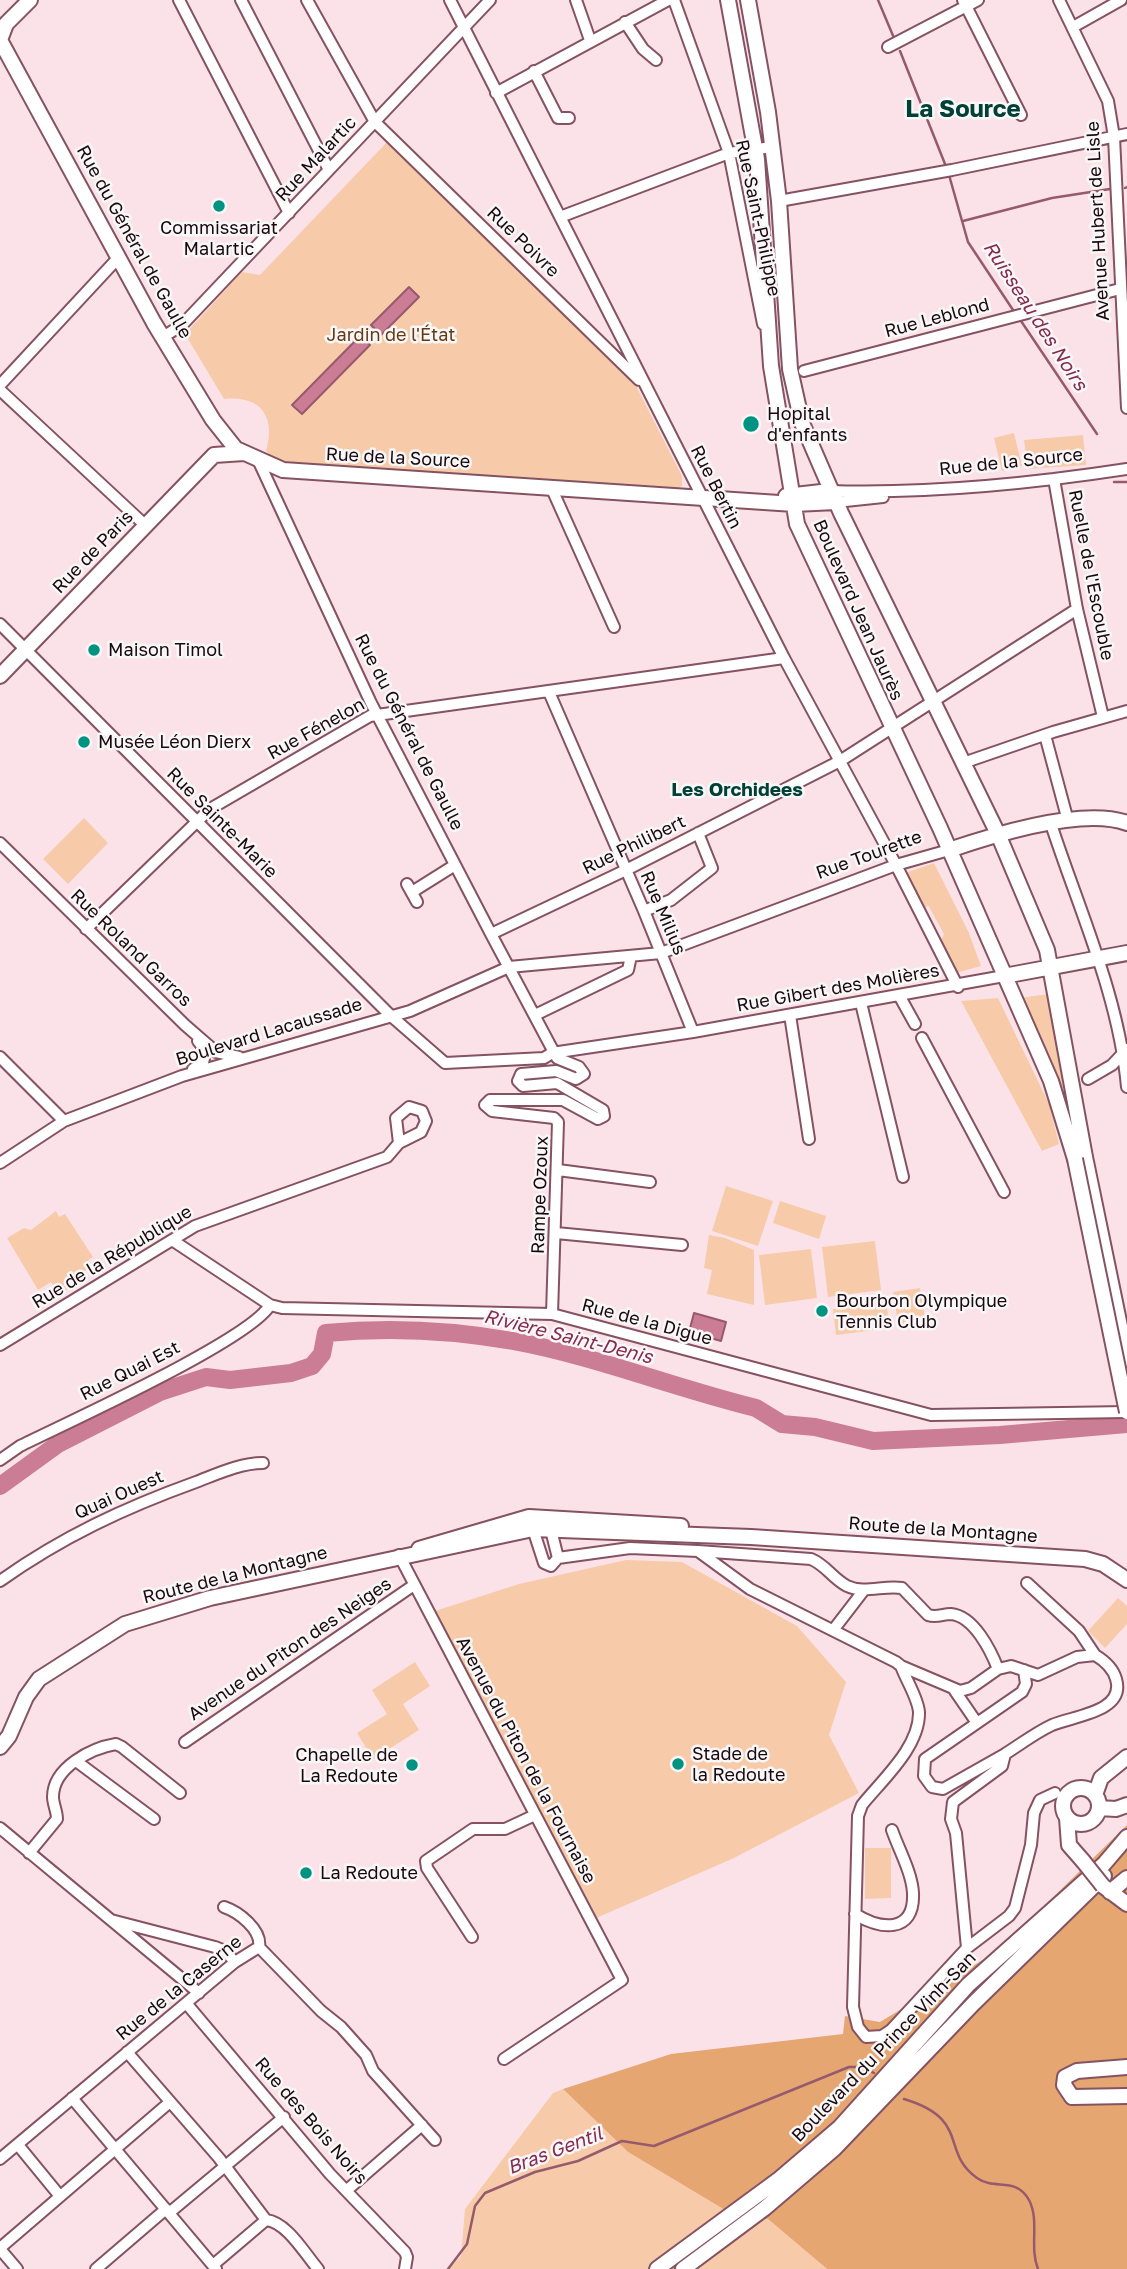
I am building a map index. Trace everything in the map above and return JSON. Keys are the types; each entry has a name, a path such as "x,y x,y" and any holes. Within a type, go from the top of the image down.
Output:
{"main road":[{"path":"0,40 6,24 30,0"},
{"name":"Boulevard Jean Jaurès","path":"728,0 756,149 771,366 793,499 807,550 949,850 1080,1158"},
{"name":"Boulevard Jean Jaurès","path":"748,0 779,201 790,369 802,423 833,496 998,834 1051,967 1080,1158"},
{"name":"Rue du Général de Gaulle","path":"0,40 163,337 213,420 228,440 246,454"},
{"path":"213,420 214,455 246,454"},
{"name":"Rue de la Source","path":"246,454 282,470 702,498 775,501 833,496"},
{"name":"Rue de Paris","path":"0,676 214,455"},
{"name":"Rue Tourette","path":"949,850 998,834 1068,821 1118,820 1127,823"},
{"name":"Rue Gibert des Molières","path":"1004,976 1127,953"},
{"path":"1080,1158 1127,1360"},
{"path":"1080,1158 1127,1412"},
{"name":"Route de la Montagne","path":"0,1747 9,1737 26,1697 39,1679 125,1624 210,1598 404,1554 441,1551 531,1523 549,1522 1085,1559 1102,1564 1127,1580"},
{"path":"1067,1818 1076,1824 1086,1823 1095,1817 1101,1778 1127,1757"},
{"path":"1112,1768 1098,1771 1080,1787 1070,1790 1064,1798 1063,1809 1067,1818 1069,1845 1106,1889 1127,1904"},
{"path":"1080,1787 1097,1801 1116,1809 1127,1805"},
{"path":"1081,1860 1078,1839 1086,1823"},
{"name":"Boulevard du Prince Vinh-San","path":"657,2269 769,2187 840,2127 968,1985 1104,1864 1127,1838"},
{"name":"Boulevard du Prince Vinh-San","path":"683,2269 765,2208 834,2150 974,2003 1127,1852"},
{"path":"1106,1889 1127,1878"},
{"path":"1127,2067 1077,2071 1065,2077 1064,2085 1072,2096 1127,2096"}],"street":[{"path":"179,0 281,202 289,212"},
{"path":"242,0 329,170"},
{"name":"Rue Poivre","path":"307,0 375,122 646,387"},
{"name":"Rue Bertin","path":"450,0 784,658 958,986"},
{"name":"Rue Malartic","path":"163,337 182,325 491,0"},
{"path":"576,0 590,40"},
{"path":"496,93 668,0"},
{"name":"Rue Saint-Philippe","path":"674,0 729,153 771,366"},
{"path":"888,47 964,3 978,0"},
{"name":"Avenue Hubert de Lisle","path":"1059,0 1108,101 1122,202 1120,289 1127,408"},
{"path":"1073,27 1121,0"},
{"path":"964,3 1021,115"},
{"path":"625,22 643,49 656,60"},
{"path":"534,71 558,118 569,118"},
{"path":"779,201 948,171 1127,134"},
{"path":"560,217 729,153 772,147"},
{"path":"119,257 0,388 145,525"},
{"name":"Rue Leblond","path":"804,371 1120,289"},
{"name":"Rue du Général de Gaulle","path":"259,462 376,714 555,1052"},
{"name":"Rue de la Source","path":"833,496 1054,479 1125,467"},
{"name":"Ruelle de l'Escouble","path":"1054,479 1077,609 1103,718"},
{"path":"551,487 614,627"},
{"name":"Rue Philibert","path":"491,934 626,870 839,761 1077,609"},
{"name":"Rue Sainte-Marie","path":"0,625 390,1015"},
{"name":"Rue Fénelon","path":"86,929 210,809 376,714 784,658"},
{"name":"Rue Milius","path":"549,692 662,953 693,1032"},
{"path":"963,764 1045,734 1127,711"},
{"path":"1045,734 1068,821"},
{"path":"1051,824 1098,959 1126,1051 1127,1087"},
{"path":"644,911 671,900 712,868 698,833"},
{"name":"Rue Roland Garros","path":"0,843 185,1025 221,1055 249,1058"},
{"name":"Rue Tourette","path":"390,1015 410,1011 509,967 662,953 896,865 949,850"},
{"path":"412,893 455,865"},
{"path":"535,1015 628,970 631,956"},
{"name":"Rue Gibert des Molières","path":"555,1052 900,997 1004,976"},
{"path":"900,997 915,1024"},
{"path":"861,1003 903,1177"},
{"path":"400,1024 410,1011"},
{"name":"Boulevard Lacaussade","path":"0,1163 64,1121 182,1076 390,1015 445,1063 544,1058 555,1052"},
{"path":"790,1015 809,1139"},
{"path":"182,1076 203,1063 205,1053 185,1025"},
{"path":"922,1038 1004,1192"},
{"path":"1088,1079 1112,1065 1126,1051"},
{"name":"Rampe Ozoux","path":"552,1314 560,1129 554,1118 492,1111 485,1105 490,1100 564,1100 593,1118 604,1116 600,1105 556,1083 520,1084 517,1081 522,1074 556,1070 576,1079 583,1077 583,1070 557,1058 555,1052"},
{"path":"0,1057 64,1121"},
{"name":"Rue de la République","path":"0,1345 214,1216 377,1161 392,1153 399,1143"},
{"path":"558,1170 650,1182"},
{"path":"556,1233 682,1245"},
{"path":"172,1240 270,1305"},
{"name":"Rue de la Digue","path":"270,1305 552,1314 931,1415 1127,1412"},
{"name":"Rue Quai Est","path":"0,1460 20,1446 203,1353 263,1317 270,1305"},
{"name":"Quai Ouest","path":"0,1581 79,1530 115,1513 231,1468 263,1463"},
{"path":"549,1522 558,1558"},
{"path":"531,1523 544,1563 551,1566 558,1558 630,1548 811,1559 820,1562 848,1587 864,1590 902,1588 928,1615 958,1616 987,1644 998,1669"},
{"path":"698,1551 750,1589 955,1691 977,1723"},
{"name":"Avenue du Piton de la Fournaise","path":"404,1554 414,1585 622,1980 504,2059"},
{"path":"1024,1670 1026,1684 1022,1692 925,1759 923,1769 927,1782 932,1787 943,1789 1055,1724 1099,1709 1116,1696 1116,1676 1105,1661 1095,1655 1079,1631 1027,1583"},
{"name":"Avenue du Piton des Neiges","path":"185,1742 414,1585"},
{"path":"834,1629 864,1590"},
{"path":"955,1691 971,1688 998,1669 1011,1666 1038,1675 1077,1657 1095,1655"},
{"path":"901,1666 919,1710 917,1727 906,1750 862,1805 858,1816 853,2007 858,2027 866,2037 881,2036 891,2031 967,1948 998,1926 1015,1908 1031,1845 1034,1813 1040,1800 1055,1793"},
{"path":"29,1853 54,1826 57,1812 53,1795 65,1772 76,1761 97,1749 116,1744 180,1793"},
{"path":"967,1948 956,1833 950,1811 959,1796 1002,1766 1005,1754"},
{"path":"76,1761 154,1819"},
{"path":"472,1937 427,1868 426,1861 473,1829 505,1829 535,1815"},
{"path":"0,1828 199,1993"},
{"path":"855,1914 873,1925 901,1924 913,1902 911,1881 892,1830"},
{"path":"225,1907 246,1922 258,1937 259,1947"},
{"path":"108,1919 215,1947 225,1951 235,1962"},
{"path":"856,1942 873,1925"},
{"path":"142,1948 149,1929"},
{"name":"Rue de la Caserne","path":"0,2159 235,1962 259,1947 326,2016 341,2027 366,2055 373,2071 435,2140"},
{"name":"Rue des Bois Noirs","path":"186,2003 347,2190 405,2252 406,2265"},
{"path":"127,2052 225,2167 266,2220 277,2222 318,2269"},
{"path":"72,2098 215,2267 266,2220"},
{"path":"17,2269 0,2249 170,2102"},
{"path":"96,2269 284,2118"},
{"path":"347,2190 422,2126"},
{"path":"18,2145 60,2195"}],"green space":[{"name":"Jardin de l'État","path":"387,142 634,382 682,476 682,486 673,492 277,462 266,451 269,428 263,411 248,401 224,399 185,334 242,272 260,275"},
{"path":"1014,433 1022,466 1002,471 994,438"},
{"path":"1083,435 1086,465 1028,469 1024,440"},
{"path":"84,818 108,843 68,884 43,859"},
{"path":"934,863 969,933 981,966 956,973 940,942 944,934 928,905 923,911 905,873"},
{"path":"1049,994 1064,1088 1059,1088 1019,998"},
{"path":"998,998 1049,1104 1059,1144 1042,1151 961,1001"},
{"path":"726,1186 773,1201 758,1246 712,1231"},
{"path":"780,1201 826,1216 819,1239 773,1223"},
{"path":"56,1211 59,1217 65,1214 93,1257 88,1260 91,1266 70,1283 71,1287 59,1294 51,1282 38,1290 7,1238 24,1228 31,1230"},
{"path":"709,1235 725,1238 754,1250 754,1305 707,1294 712,1270 704,1268"},
{"path":"875,1241 881,1290 828,1297 822,1247"},
{"path":"811,1249 817,1298 765,1305 759,1255"},
{"path":"920,1288 926,1324 899,1329 893,1292"},
{"path":"886,1302 890,1328 836,1335 833,1309"},
{"name":"Stade de la Redoute","path":"626,1560 682,1562 797,1626 846,1682 829,1735 859,1793 734,1858 594,1919 432,1612 519,1584"},
{"path":"1118,1598 1127,1606 1127,1624 1105,1648 1088,1631"},
{"path":"415,1662 430,1686 403,1704 419,1730 373,1759 357,1733 387,1714 372,1690"},
{"path":"865,1848 891,1848 891,1898 865,1899"},
{"path":"563,2089 628,2152 730,2213 768,2219 827,2269 448,2269 461,2256 465,2209 553,2093"}],"shaded area":[{"path":"409,287 419,297 381,335 371,325"},
{"path":"360,336 370,345 302,414 292,405"},
{"path":"694,1313 726,1322 721,1341 689,1332"},
{"path":"1127,1825 1127,2269 827,2269 768,2219 730,2213 628,2152 563,2089 671,2054 843,2034 845,2016 880,2022 999,1950"}],"waterway":[{"name":"Ruisseau des Noirs","path":"878,0 894,38"},
{"name":"Ruisseau des Noirs","path":"900,51 947,169"},
{"name":"Ruisseau des Noirs","path":"949,175 968,242 1015,313"},
{"path":"963,221 1052,198 1110,189"},
{"name":"Ruisseau des Noirs","path":"1019,318 1097,434"},
{"name":"Ruisseau des Noirs","path":"1114,482 1127,482"},
{"name":"Rivière Saint-Denis","path":"0,1486 58,1444 160,1392 206,1377 230,1380 291,1373 312,1366 322,1354 326,1333 349,1331 443,1332 544,1347 756,1408 782,1424 815,1427 873,1441 1000,1435 1127,1424"},
{"name":"Bras Gentil","path":"448,2269 467,2244 475,2206 485,2193 535,2172 578,2161 622,2141 654,2146 849,2067 862,2067 874,2073"},
{"name":"Bras Gentil","path":"904,2099 925,2107 938,2116 947,2126 959,2158 977,2178 991,2184 1012,2186 1024,2193 1034,2217 1034,2252 1038,2269"}],"place":[{"name":"Commissariat Malartic","path":"219,206"},
{"name":"Hopital d'enfants","path":"751,424"},
{"name":"Maison Timol","path":"94,650"},
{"name":"Musée Léon Dierx","path":"84,742"},
{"name":"Bourbon Olympique Tennis Club","path":"822,1311"},
{"name":"Stade de la Redoute","path":"678,1764"},
{"name":"Chapelle de La Redoute","path":"412,1765"},
{"name":"La Redoute","path":"306,1873"}],"district":[{"name":"La Source","path":"963,109"},
{"name":"Les Orchidees","path":"737,790"}]}
